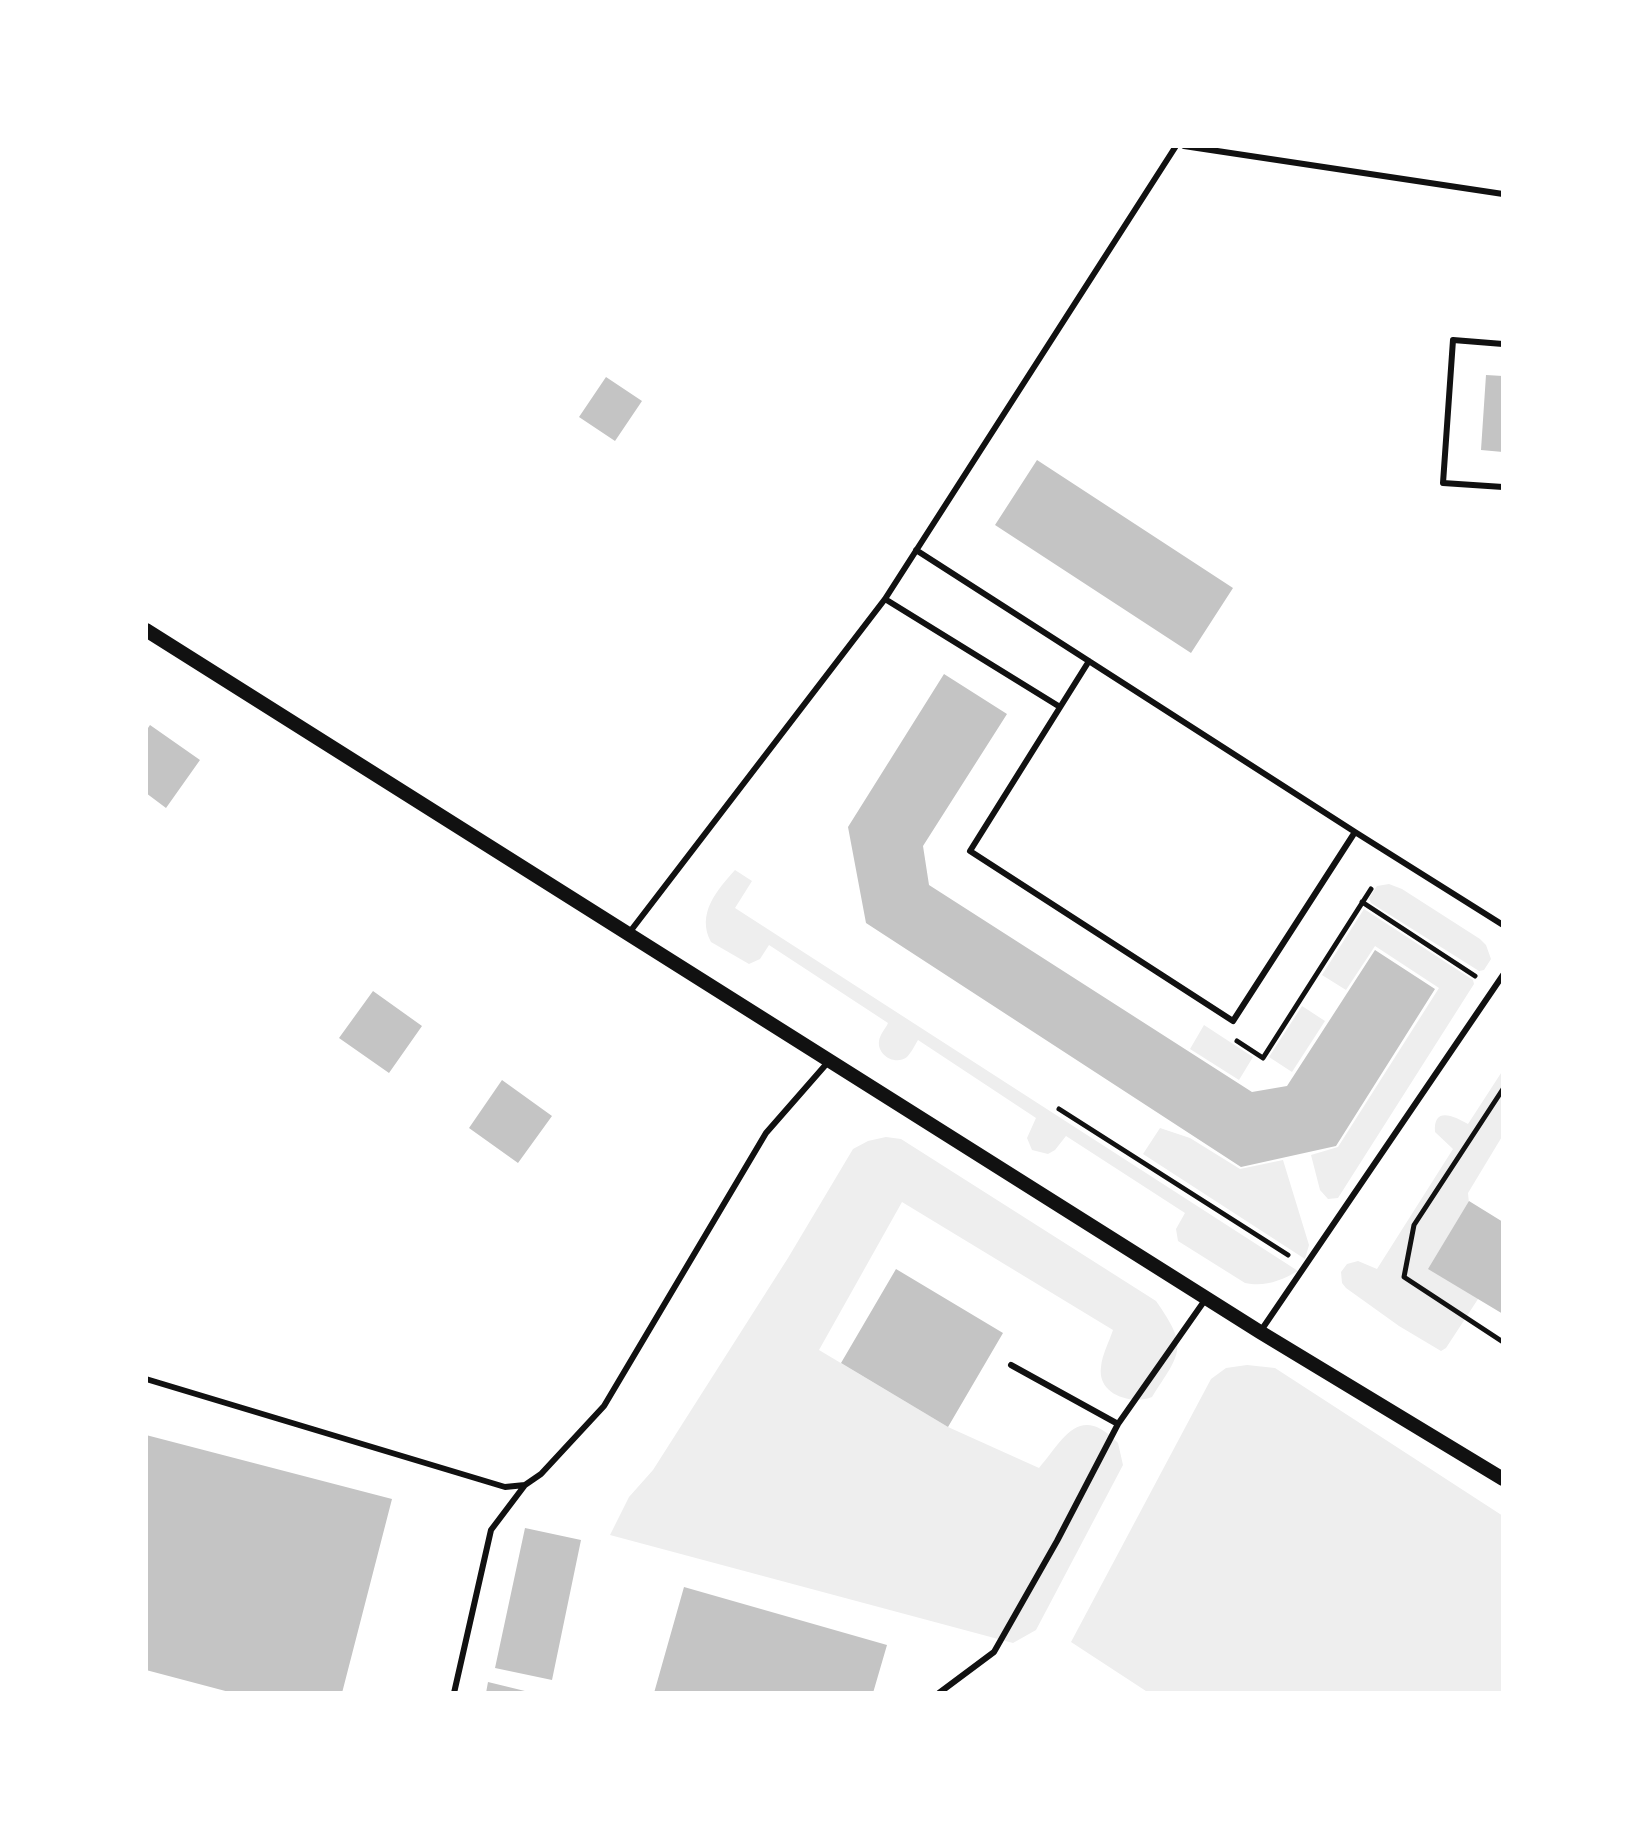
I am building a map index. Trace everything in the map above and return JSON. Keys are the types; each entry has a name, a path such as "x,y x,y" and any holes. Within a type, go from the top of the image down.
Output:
{"street":[{"path":"146,630 1260,1332 1503,1479"}],"lane":[{"path":"629,933 885,599 1176,146"},
{"path":"1184,146 1503,194"},
{"path":"1503,344 1453,340 1443,483 1503,487"},
{"path":"916,550 1503,925"},
{"path":"885,599 1060,707"},
{"path":"1089,661 970,851 1233,1021 1355,832"},
{"path":"1260,1332 1503,975"},
{"path":"454,1693 491,1530 525,1485 541,1474 604,1406 766,1133 829,1061"},
{"path":"939,1693 994,1652 1118,1424 1207,1297"},
{"path":"1011,1365 1118,1424"},
{"path":"146,1379 505,1487 525,1485"}],"path":[{"path":"1228,1035 1263,1058 1371,889"},
{"path":"1362,902 1481,980"},
{"path":"1503,1089 1414,1225 1404,1277 1503,1342"},
{"path":"1059,1109 1289,1256"}],"shaded area":[{"path":"735,870 752,881 735,908 1298,1271 1272,1282 1245,1283 1178,1241 1176,1229 1185,1213 1066,1136 1048,1154 1032,1150 1027,1138 1036,1118 918,1040 907,1057 892,1060 884,1055 879,1046 888,1023 769,945 760,959 749,964 711,942 707,932 707,912 716,894"},
{"path":"1389,884 1402,889 1480,939 1491,959 1484,970 1479,971 1371,903 1369,898 1377,886"},
{"path":"1364,909 1473,980 1474,984 1338,1198 1328,1199 1320,1190 1311,1155 1338,1147 1439,988 1375,946 1346,990 1322,975"},
{"path":"1302,1006 1325,1021 1292,1072 1269,1057"},
{"path":"1204,1025 1253,1057 1239,1080 1190,1049"},
{"path":"1503,1070 1503,1135 1468,1193 1478,1299 1441,1351 1346,1288 1341,1272 1347,1264 1358,1261 1377,1269 1453,1149 1435,1132 1437,1119 1446,1115 1468,1124"},
{"path":"1160,1128 1190,1138 1240,1169 1283,1160 1309,1245 1305,1259 1143,1154"},
{"path":"886,1137 901,1139 1156,1301 1177,1340 1175,1359 1152,1397 1135,1400 1118,1396 1104,1385 1101,1377 1103,1358 1113,1330 902,1202 819,1350 948,1427 1039,1468 1064,1437 1082,1426 1093,1426 1104,1431 1118,1443 1123,1465 1036,1630 1013,1643 610,1535 629,1497 653,1470 788,1258 853,1149"},
{"path":"1247,1365 1275,1368 1503,1516 1503,1693 1149,1693 1071,1642 1211,1379 1226,1368"}],"building":[{"path":"1486,375 1503,376 1503,452 1481,450"},
{"path":"606,377 642,401 615,441 579,417"},
{"path":"1037,460 1233,588 1191,653 995,525"},
{"path":"944,674 1007,714 923,846 929,885 1252,1092 1287,1086 1375,950 1435,989 1336,1146 1241,1167 866,923 848,827"},
{"path":"150,725 200,760 166,808 146,793 146,731"},
{"path":"373,991 422,1026 389,1073 339,1038"},
{"path":"502,1080 552,1116 518,1163 469,1128"},
{"path":"1469,1201 1503,1222 1503,1314 1428,1269"},
{"path":"896,1269 1003,1333 948,1427 841,1363"},
{"path":"146,1435 392,1499 342,1693 233,1693 146,1670"},
{"path":"525,1528 581,1540 552,1680 495,1668"},
{"path":"684,1587 887,1645 873,1693 654,1693"},
{"path":"488,1682 529,1692 529,1693 486,1693"}]}
